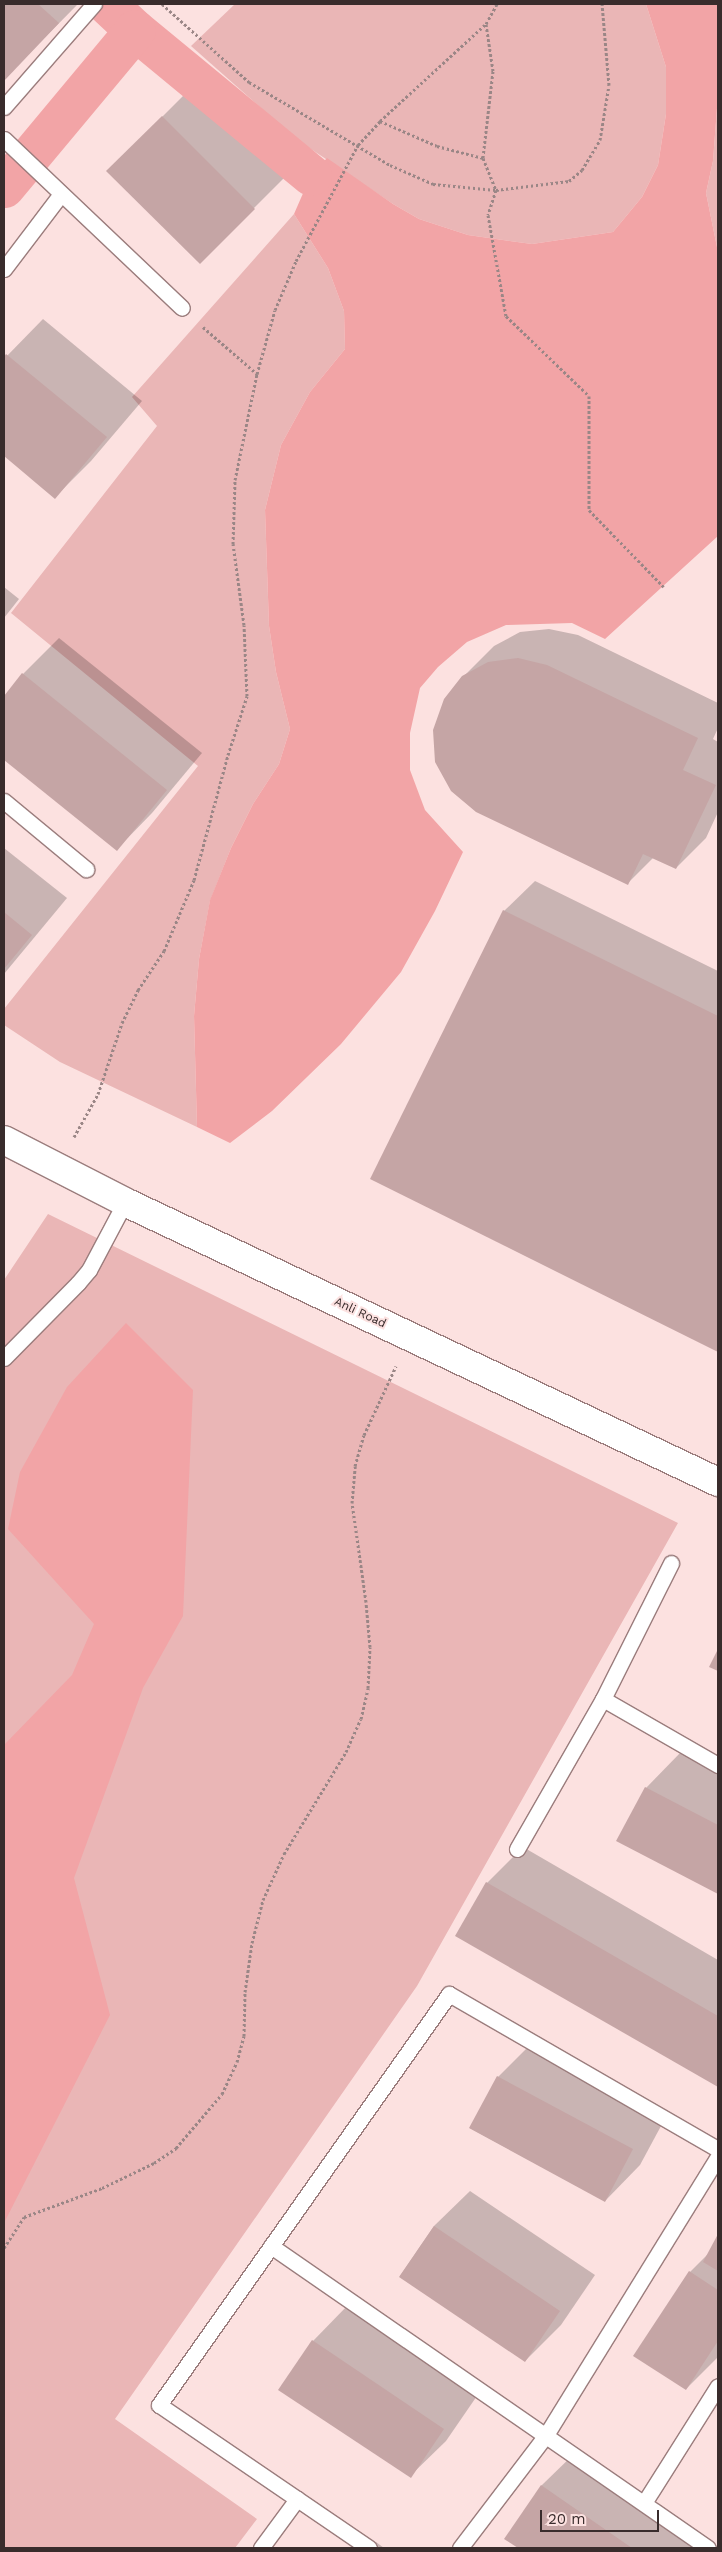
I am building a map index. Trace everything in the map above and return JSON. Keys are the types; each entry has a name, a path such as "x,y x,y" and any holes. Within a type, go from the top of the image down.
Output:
{"street":[{"name":"Anli Road","path":"4,1140 125,1202 718,1482"}],"lane":[{"path":"4,107 92,6"},
{"path":"4,140 43,174 61,194 182,308"},
{"path":"4,269 61,194"},
{"path":"4,801 86,868"},
{"path":"4,1358 78,1284 88,1270 125,1202"},
{"path":"517,1849 603,1699 671,1564"},
{"path":"603,1699 718,1765"},
{"path":"369,2548 159,2405 449,1994 718,2149"},
{"path":"460,2548 546,2435 718,2157"},
{"path":"271,2246 708,2548"},
{"path":"644,2503 718,2386"},
{"path":"262,2548 297,2499"}],"path":[{"path":"162,4 249,82 390,165 433,184 496,190 568,181 582,170 600,140 609,85 602,4"},
{"path":"56,1168 98,1094 122,1023 138,990 164,951 194,880 228,755 247,696 244,626 233,544 235,480 257,374 275,310 296,261 358,145 380,121 486,24 497,4"},
{"path":"486,24 493,71 483,158 496,190 488,216 506,316 589,396 589,510 664,587"},
{"path":"380,121 437,146 483,158"},
{"path":"182,308 257,374"},
{"path":"4,2248 24,2217 102,2188 154,2164 176,2148 222,2094 237,2062 244,2036 245,1992 252,1943 264,1900 284,1854 346,1752 361,1719 368,1688 370,1647 366,1602 352,1503 355,1466 364,1435 410,1336"}],"shaded area":[{"path":"235,4 646,4 666,67 666,114 658,165 642,197 613,232 532,244 468,235 419,219 393,204 296,139 191,46"},
{"path":"646,4 718,4 718,95 713,161 706,193 718,252 718,536 605,639 572,623 506,625 467,642 438,667 420,688 410,733 410,770 425,810 463,852 435,911 401,972 341,1044 272,1111 230,1143 197,1127 194,1016 199,959 210,900 231,848 253,804 279,764 290,729 276,672 269,626 265,510 281,445 310,392 345,349 344,311 328,268 294,214 311,175 327,158 393,204 419,219 468,235 532,244 613,232 642,197 658,165 666,114 666,67"},
{"path":"718,95 718,252 706,193 713,161"},
{"path":"294,214 328,268 344,311 345,349 310,392 281,445 265,510 269,626 276,672 290,729 279,764 253,804 231,848 210,901 199,959 194,1016 197,1127 60,1062 4,1025 4,1009 198,766 11,613 157,426 132,397"},
{"path":"48,1214 678,1523 417,1986 115,2419 257,2519 235,2548 4,2548 4,1280"},
{"path":"126,1323 193,1390 183,1616 143,1688 74,1878 110,2015 4,2223 4,1745 72,1675 94,1624 8,1529 20,1472 67,1387"}],"building":[{"path":"4,4 38,4 59,23 4,81"},
{"path":"162,116 255,209 200,264 106,171"},
{"path":"6,354 107,437 55,499 4,456 4,357"},
{"path":"518,658 547,665 698,738 683,770 716,785 676,869 643,854 628,885 476,812 451,791 435,762 433,730 444,699 462,676 488,662"},
{"path":"22,673 167,790 117,851 4,760 4,696"},
{"path":"503,910 718,1016 718,1352 370,1179"},
{"path":"4,912 32,935 4,969"},
{"path":"718,1649 718,1671 709,1667"},
{"path":"645,1787 718,1825 718,1894 616,1841"},
{"path":"486,1882 718,2016 718,2087 455,1936"},
{"path":"497,2076 633,2149 605,2202 469,2128"},
{"path":"434,2226 560,2311 525,2362 399,2277"},
{"path":"718,2234 718,2271 703,2262"},
{"path":"689,2271 718,2290 718,2341 686,2390 633,2356"},
{"path":"312,2340 444,2429 411,2478 278,2390"},
{"path":"541,2485 632,2548 518,2548 504,2539"}],"waterway":[{"path":"107,4 135,30 311,175"},
{"path":"4,187 135,30"}]}
